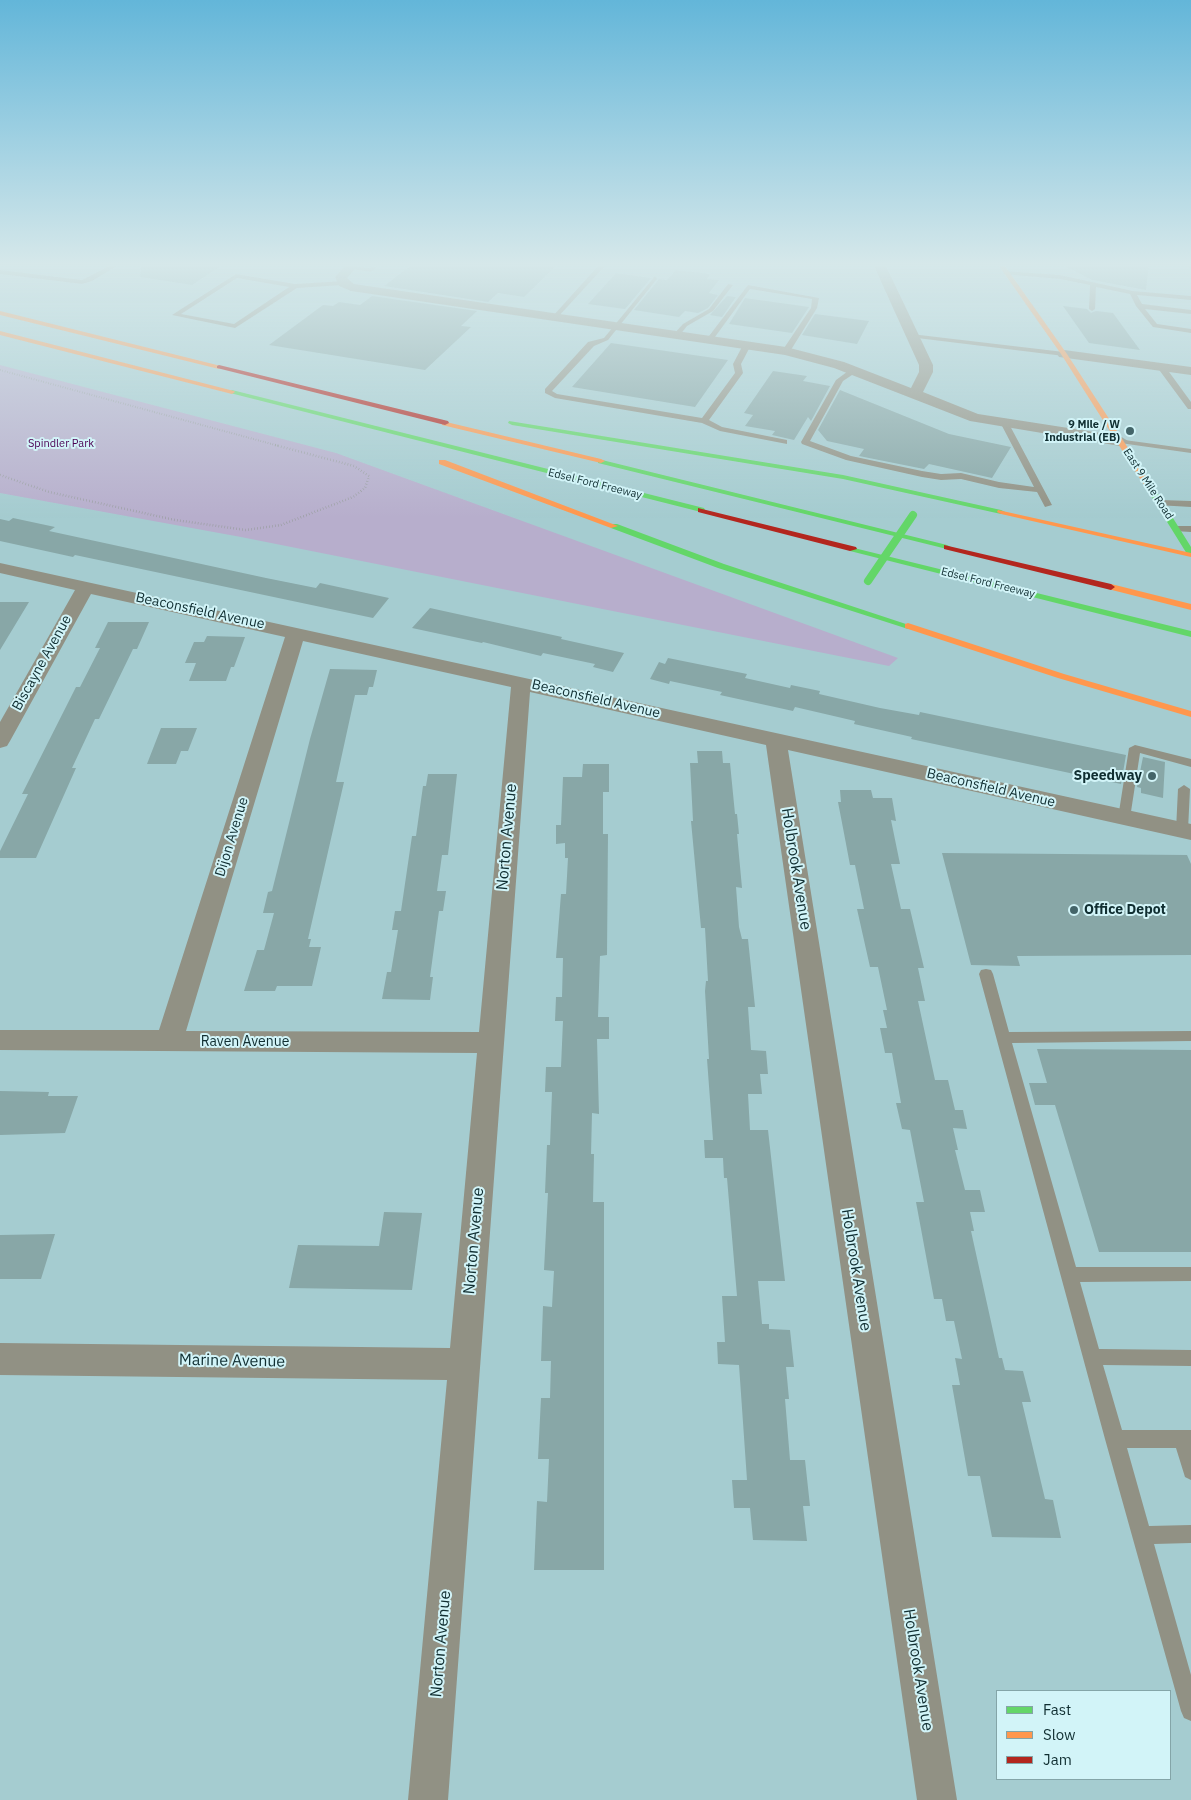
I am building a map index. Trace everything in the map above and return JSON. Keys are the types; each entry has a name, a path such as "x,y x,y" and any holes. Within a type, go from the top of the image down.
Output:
{"main road":[{"name":"Edsel Ford Freeway","path":"66,350 1191,634"},
{"name":"Edsel Ford Freeway","path":"150,350 1191,608"},
{"name":"East 9 Mile Road","path":"1061,350 1177,529 1191,555"},
{"path":"321,392 372,397 451,412"},
{"path":"496,420 803,470 948,500 1191,555"},
{"path":"346,422 380,440 396,445"},
{"path":"428,456 683,553 1061,676 1191,714"},
{"path":"862,612 864,588 913,515 925,506 948,500"}],"street":[{"path":"780,350 822,359 965,415 1005,424 1120,441"},
{"path":"914,396 926,372 926,365 918,350"},
{"path":"1064,354 1191,371"},
{"name":"Beaconsfield Avenue","path":"0,568 296,632 1186,831"},
{"name":"Biscayne Avenue","path":"0,741 78,598 87,587"},
{"name":"Dijon Avenue","path":"169,1042 296,632"},
{"name":"Norton Avenue","path":"428,1800 521,682"},
{"name":"Holbrook Avenue","path":"776,739 890,1497 921,1684 937,1800"},
{"name":"Raven Avenue","path":"0,1040 490,1043"},
{"name":"Marine Avenue","path":"0,1359 465,1364"}],"lane":[{"path":"586,350 548,391 555,396 704,421 720,429 784,442"},
{"path":"704,421 739,373 737,364 744,350"},
{"path":"1030,350 1064,354"},
{"path":"1161,367 1191,407"},
{"path":"854,371 840,380 805,442 849,458 922,474 941,477 962,476 1000,485 1040,490"},
{"path":"1005,424 1048,506"},
{"path":"1120,441 1191,451"},
{"path":"1160,503 1191,504"},
{"path":"1177,529 1191,529"},
{"path":"1124,818 1135,748 1189,762 1184,775"},
{"path":"1186,795 1186,831"},
{"path":"986,974 1191,1711"},
{"path":"1004,1038 1191,1036"},
{"path":"1070,1275 1191,1274"},
{"path":"1092,1357 1191,1358"},
{"path":"1114,1439 1186,1439 1191,1471"},
{"path":"1142,1535 1191,1534"}],"path":[{"path":"0,370 354,466 369,476 366,488 353,497 281,525 239,530 175,520 58,494 0,475"}],"green space":[{"name":"Spindler Park","path":"0,365 336,453 898,658 889,666 241,537 0,493"}],"building":[{"path":"300,350 446,350 425,370"},
{"path":"605,350 659,350 728,360 695,407 572,387"},
{"path":"773,371 807,376 803,381 830,386 811,421 808,417 794,440 772,435 775,431 745,426 753,415 744,413"},
{"path":"840,390 949,434 1011,447 992,478 929,464 924,469 859,456 864,449 827,441 818,430"},
{"path":"13,518 55,527 49,531 266,578 316,588 320,583 389,598 373,618 0,541 0,519 9,521"},
{"path":"0,602 29,602 0,650"},
{"path":"430,608 562,637 561,639 624,653 613,672 593,667 595,664 543,653 541,656 412,628"},
{"path":"108,622 149,622 137,649 133,649 99,719 95,719 72,768 76,768 36,858 0,858 0,851 28,794 22,794 76,687 80,687 100,648 95,648"},
{"path":"207,636 245,637 234,667 231,667 226,681 189,681 196,663 185,663 194,642 204,642"},
{"path":"668,658 747,674 745,678 790,688 791,685 820,691 819,694 880,708 919,715 920,712 1126,755 1121,784 911,739 912,737 854,724 855,721 795,707 793,711 720,695 722,692 670,681 669,684 650,679 659,662 665,664"},
{"path":"330,669 377,670 373,687 369,687 367,695 355,695 336,782 344,782 308,939 311,939 309,947 321,947 312,986 277,986 275,991 244,991 257,950 264,950 274,913 263,913 268,892 272,891 310,739"},
{"path":"161,728 197,728 188,751 181,751 176,764 147,764"},
{"path":"697,751 722,751 723,763 730,763 739,834 737,834 742,888 736,887 739,927 742,939 748,939 755,1007 748,1007 751,1050 766,1051 768,1074 760,1074 762,1094 748,1094 750,1130 768,1130 785,1281 758,1281 762,1324 769,1324 769,1329 790,1330 794,1367 786,1367 789,1399 785,1399 790,1460 805,1460 810,1506 803,1506 807,1541 753,1540 750,1508 734,1508 732,1480 747,1480 739,1365 718,1364 717,1342 725,1342 722,1296 737,1296 727,1178 724,1178 723,1158 705,1158 704,1140 713,1140 707,1059 709,1059 705,991 706,981 708,981 705,928 701,928 691,821 693,821 690,763 698,763"},
{"path":"1143,757 1165,762 1163,798 1141,793 1141,788 1137,787"},
{"path":"583,764 609,764 609,792 603,792 603,834 608,834 607,955 600,956 598,1017 609,1017 609,1039 597,1039 599,1114 592,1113 591,1154 594,1154 593,1202 604,1202 604,1570 534,1570 537,1501 547,1502 549,1459 538,1459 541,1398 550,1398 551,1361 541,1361 543,1306 552,1307 554,1271 544,1270 548,1193 545,1193 547,1145 550,1145 552,1092 545,1092 546,1067 561,1067 563,1021 555,1021 556,997 562,997 563,958 556,958 561,894 566,894 568,858 565,858 565,843 556,844 556,825 561,825 563,777 582,777"},
{"path":"428,774 457,774 448,855 442,855 437,891 446,891 443,911 439,911 430,977 433,977 430,1000 382,999 387,972 391,972 398,930 392,930 395,911 401,911 412,836 416,836 423,786 426,786"},
{"path":"840,790 871,790 873,798 892,798 896,821 891,820 900,864 891,864 901,909 910,909 924,968 918,968 925,1001 918,1001 935,1080 948,1080 955,1110 963,1110 967,1129 953,1128 958,1150 955,1150 965,1190 980,1190 985,1212 970,1212 974,1231 971,1231 999,1358 1002,1358 1005,1370 1023,1371 1031,1402 1022,1402 1045,1499 1053,1500 1061,1538 992,1537 980,1476 968,1476 952,1385 960,1385 955,1358 962,1359 954,1321 946,1321 942,1299 934,1299 916,1202 924,1202 910,1130 902,1129 896,1103 901,1103 892,1053 885,1053 880,1028 887,1028 883,1010 887,1010 878,967 870,967 857,909 864,909 855,865 850,865 838,802 841,802"},
{"name":"Office Depot","path":"942,853 1187,855 1191,864 1191,955 1017,956 1020,966 971,965"},
{"path":"1037,1049 1191,1050 1191,1252 1099,1252 1055,1105 1035,1105 1029,1083 1047,1083"},
{"path":"0,1091 49,1092 48,1096 78,1096 65,1133 0,1135"},
{"path":"384,1212 422,1213 412,1290 289,1288 298,1245 379,1246"},
{"path":"55,1234 41,1279 0,1279 0,1235"}],"traffic: fast":[{"path":"232,392 701,510"},
{"path":"512,423 843,477 1001,512"},
{"path":"601,461 947,547"},
{"path":"1150,488 1191,554"},
{"path":"868,581 913,515"},
{"path":"614,526 721,566 908,626"},
{"path":"853,549 1191,634"}],"traffic: slow":[{"path":"67,350 232,392"},
{"path":"150,350 219,367"},
{"path":"1061,350 1150,488"},
{"path":"445,423 601,461"},
{"path":"442,462 614,526"},
{"path":"1001,512 1191,555"},
{"path":"1111,587 1191,607"},
{"path":"908,626 1061,676 1191,714"}],"traffic: jam":[{"path":"219,367 445,423"},
{"path":"701,510 853,549"},
{"path":"947,547 1111,587"}],"place":[{"name":"9 Mile / W Industrial (EB)","path":"1130,431"},
{"name":"Speedway","path":"1152,776"},
{"name":"Office Depot","path":"1074,910"}]}
